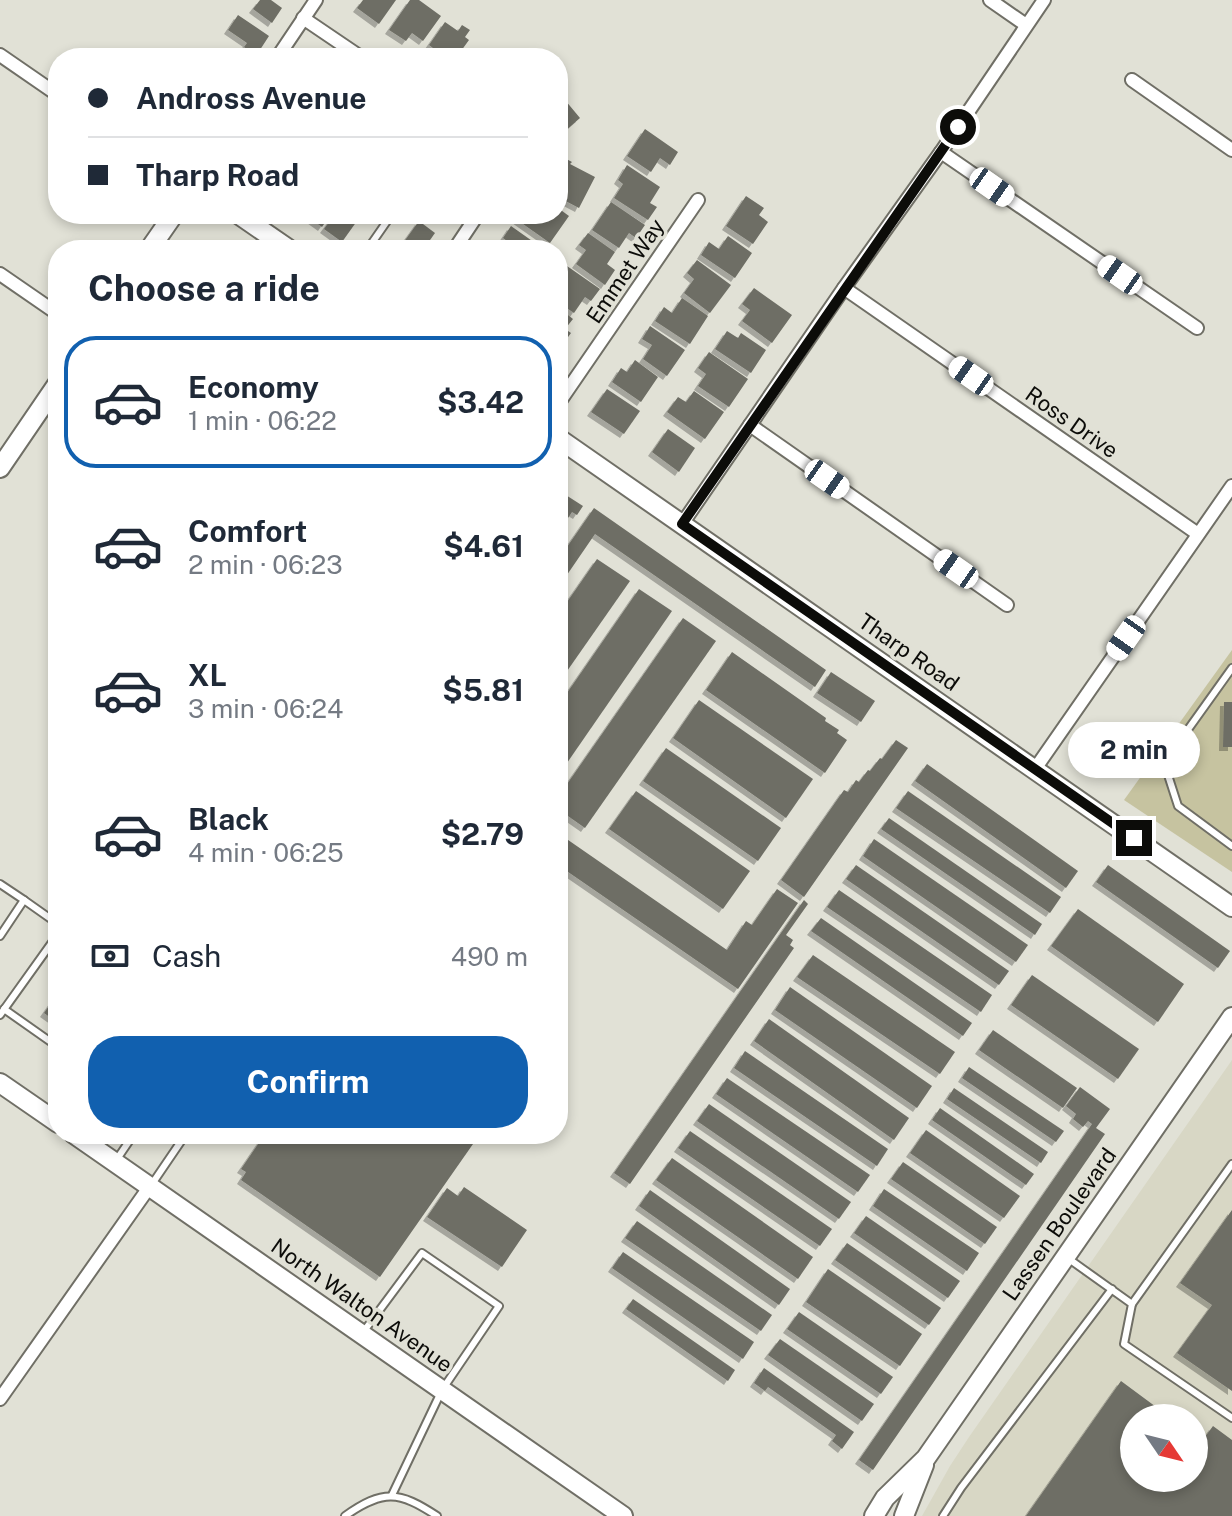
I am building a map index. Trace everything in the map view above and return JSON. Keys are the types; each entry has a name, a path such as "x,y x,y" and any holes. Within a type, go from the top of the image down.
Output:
{"street":[{"path":"284,48 316,0"},
{"path":"990,0 1026,25"},
{"path":"682,524 1044,0"},
{"path":"303,18 347,48"},
{"path":"0,55 48,88"},
{"path":"1132,80 1232,150"},
{"path":"941,152 1197,328"},
{"name":"Emmet Way","path":"568,389 698,200"},
{"path":"252,224 276,240"},
{"path":"0,274 48,307"},
{"name":"Ross Drive","path":"844,288 1198,534"},
{"path":"0,468 48,398"},
{"path":"750,425 1007,605"},
{"name":"Tharp Road","path":"568,445 1232,907"},
{"path":"1035,769 1232,486"},
{"name":"Lassen Boulevard","path":"874,1516 885,1498 926,1458 1232,1017"},
{"path":"0,1083 48,1116"},
{"name":"North Walton Avenue","path":"89,1144 623,1516"},
{"path":"0,1399 150,1186"},
{"name":"Lassen Boulevard","path":"904,1516 926,1458"}],"lane":[{"path":"1232,668 1169,756 1167,764 1178,806 1232,846"},
{"path":"0,884 48,917"},
{"path":"0,936 24,900"},
{"path":"48,948 2,1012 48,1041"},
{"path":"115,1162 127,1144"},
{"path":"150,1186 179,1144"},
{"path":"1232,1164 1132,1304 1124,1344 1232,1418"},
{"path":"362,1334 422,1253 499,1306 442,1390 392,1495"},
{"path":"1066,1257 1132,1304"},
{"path":"943,1516 1112,1289"},
{"path":"345,1516 361,1505 392,1495 426,1508 437,1516"}],"shaded area":[{"path":"1232,650 1232,872 1124,800"},
{"path":"1232,1060 1232,1516 922,1516 950,1466"}],"building":[{"path":"260,0 271,0 282,8 272,23 253,9"},
{"path":"363,0 396,0 379,24 357,8"},
{"path":"410,0 419,0 441,16 423,41 412,33 406,41 389,30"},
{"path":"238,15 269,36 261,48 245,48 247,43 228,30"},
{"path":"445,22 458,31 462,25 470,30 465,37 469,40 463,48 433,48 429,45"},
{"path":"568,104 580,118 568,128"},
{"path":"645,129 678,152 670,165 660,158 651,172 627,156"},
{"path":"568,160 572,162 570,164 595,177 579,208 568,202"},
{"path":"627,165 660,187 650,203 657,207 648,220 614,198 623,184 618,180"},
{"path":"746,196 764,208 759,215 768,222 753,244 726,226"},
{"path":"611,202 645,225 636,238 629,233 619,248 592,230"},
{"path":"328,224 355,224 343,240 324,229"},
{"path":"417,224 423,224 435,233 430,240 405,240"},
{"path":"523,224 563,224 552,240 546,240"},
{"path":"511,226 531,240 506,240 503,238"},
{"path":"588,233 615,252 607,264 615,270 605,285 576,264 586,250 579,245"},
{"path":"728,236 752,253 735,278 701,255 709,242 719,249"},
{"path":"697,260 731,285 710,313 684,293 694,279 687,273"},
{"path":"568,267 600,289 591,301 585,297 574,313 568,309"},
{"path":"754,288 792,315 772,343 742,321 750,310 742,304"},
{"path":"682,298 708,316 690,344 655,321 664,307 672,313"},
{"path":"650,326 685,350 667,376 643,359 652,345 642,339"},
{"path":"727,331 738,338 741,333 766,350 751,373 715,349"},
{"path":"709,352 748,379 729,407 698,386 706,374 698,368"},
{"path":"635,360 658,377 641,402 612,382 621,368 627,372"},
{"path":"607,389 640,411 624,434 591,412"},
{"path":"694,391 724,412 705,439 667,412 678,397 686,402"},
{"path":"668,429 695,448 679,472 652,452"},
{"path":"568,496 583,506 577,515 572,512 568,518"},
{"path":"594,508 826,670 815,687 595,534 568,573 568,546"},
{"path":"597,559 630,581 568,670 568,601"},
{"path":"639,589 672,611 568,762 568,692"},
{"path":"683,618 716,641 585,828 568,816 568,783"},
{"path":"732,652 826,718 825,721 847,740 825,773 706,690"},
{"path":"831,672 875,701 861,722 817,693"},
{"path":"699,700 813,779 786,818 673,738"},
{"path":"1224,702 1232,702 1232,747 1223,747"},
{"path":"896,740 908,748 804,897 781,880 844,790 848,792 856,780 859,782"},
{"path":"666,748 781,828 758,861 643,781"},
{"path":"927,764 1078,871 1066,888 915,781"},
{"path":"636,791 750,871 723,909 609,829"},
{"path":"908,791 1061,897 1050,913 896,808"},
{"path":"889,818 1042,924 1035,935 881,829"},
{"path":"874,839 1028,945 1016,962 863,856"},
{"path":"568,840 727,950 746,921 752,925 777,889 798,903 738,989 568,872"},
{"path":"856,865 1009,971 999,985 846,879"},
{"path":"1108,865 1230,951 1218,968 1096,882"},
{"path":"839,890 992,995 981,1012 827,907"},
{"path":"804,900 808,904 786,935 793,940 790,945 794,948 630,1184 614,1173"},
{"path":"1078,909 1184,984 1158,1022 1051,946"},
{"path":"821,918 972,1023 963,1036 811,931"},
{"path":"813,955 955,1052 940,1074 797,977"},
{"path":"1032,975 1139,1049 1118,1079 1011,1005"},
{"path":"790,987 932,1086 917,1108 775,1010"},
{"path":"769,1019 909,1118 894,1140 754,1041"},
{"path":"993,1030 1077,1088 1063,1108 979,1050"},
{"path":"745,1051 888,1149 877,1166 734,1068"},
{"path":"969,1067 1064,1131 1056,1142 962,1078"},
{"path":"727,1078 870,1175 858,1192 716,1094"},
{"path":"1080,1087 1110,1109 1096,1128 1105,1134 873,1470 859,1460 1092,1124 1088,1121 1083,1127 1073,1119 1076,1114 1066,1106"},
{"path":"954,1088 1048,1152 1041,1163 947,1099"},
{"path":"709,1104 851,1202 839,1219 697,1121"},
{"path":"940,1108 1034,1174 1026,1185 932,1120"},
{"path":"926,1130 1020,1196 1004,1218 910,1153"},
{"path":"690,1131 832,1229 820,1246 678,1148"},
{"path":"258,1144 473,1144 380,1277 241,1180 246,1172 241,1169"},
{"path":"672,1158 813,1257 798,1279 656,1180"},
{"path":"903,1162 997,1227 985,1244 891,1179"},
{"path":"464,1187 527,1230 502,1267 427,1217 447,1188 458,1196"},
{"path":"884,1189 979,1253 967,1271 873,1206"},
{"path":"650,1190 790,1289 779,1305 639,1206"},
{"path":"1232,1210 1232,1391 1177,1353 1212,1305 1180,1283"},
{"path":"866,1216 960,1281 948,1298 854,1233"},
{"path":"637,1221 772,1315 761,1331 625,1238"},
{"path":"847,1243 941,1308 929,1325 835,1260"},
{"path":"623,1252 754,1342 743,1359 612,1268"},
{"path":"828,1269 922,1334 900,1366 806,1302"},
{"path":"633,1299 735,1370 728,1381 626,1309"},
{"path":"799,1312 893,1377 881,1394 787,1329"},
{"path":"780,1339 874,1404 862,1421 768,1355"},
{"path":"764,1368 854,1432 842,1449 832,1441 836,1435 768,1387 765,1391 754,1383"},
{"path":"1121,1381 1152,1404 1120,1404 1120,1492 1208,1492 1208,1433 1213,1426 1232,1440 1232,1516 1026,1516"}],"route":[{"path":"958,127 682,524 1134,838"}]}
